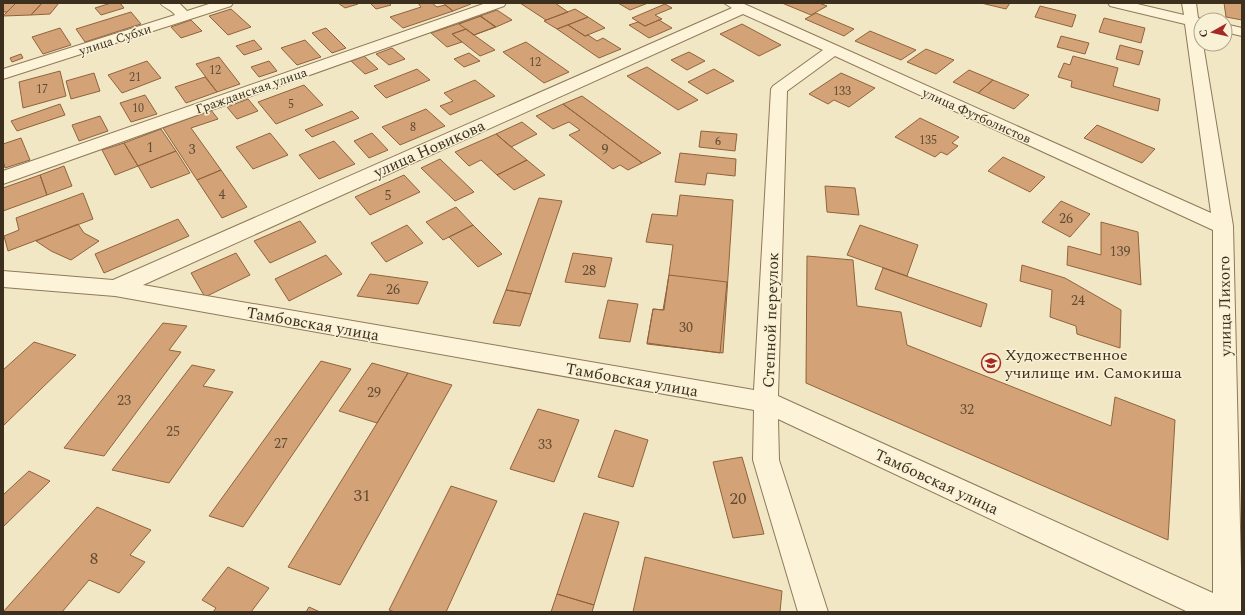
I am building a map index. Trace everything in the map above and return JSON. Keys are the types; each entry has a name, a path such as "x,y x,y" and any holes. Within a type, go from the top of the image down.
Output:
{"street":[{"path":"167,3 176,7 184,17"},
{"name":"улица Субхи","path":"3,74 226,3"},
{"name":"Гражданская улица","path":"3,178 498,3"},
{"path":"1115,3 1193,16"},
{"name":"улица Футболистов","path":"737,6 1223,226"},
{"name":"улица Новикова","path":"115,288 737,6"},
{"name":"Степной переулок","path":"813,612 766,460 766,402 779,89 834,50"},
{"name":"улица Лихого","path":"1199,52 1223,226 1233,264 1228,612"},
{"name":"Тамбовская улица","path":"3,279 115,288 766,402 1221,612"}],"building":[{"path":"3,3 16,3 7,12 3,12"},
{"path":"16,3 42,3 31,15 3,16"},
{"path":"42,3 59,3 50,14 31,15"},
{"path":"111,3 120,3 124,8 101,15 95,8"},
{"path":"338,3 357,3 358,4 345,8"},
{"path":"370,3 389,3 391,5 376,9"},
{"path":"418,3 432,3 437,7 445,5 453,11 403,28 390,17 421,7"},
{"path":"443,3 470,3 471,4 453,11"},
{"path":"520,3 555,3 568,12 546,20"},
{"path":"618,3 648,3 630,10"},
{"path":"782,3 819,3 827,6 811,15"},
{"path":"981,3 1010,3 1006,9"},
{"path":"1224,3 1242,3 1242,20 1233,18 1233,12 1225,12"},
{"path":"665,4 672,8 655,15 662,19 645,26 632,18"},
{"path":"1040,6 1076,15 1072,27 1035,17"},
{"path":"231,9 251,27 228,35 209,16"},
{"path":"575,9 588,17 557,29 544,21"},
{"path":"497,10 512,20 496,27 480,16"},
{"path":"131,12 141,24 85,42 76,29"},
{"path":"816,13 854,29 844,36 805,19"},
{"path":"480,16 496,27 474,35 459,24"},
{"path":"481,16 495,27 474,35 466,29 452,34 462,42 447,47 431,33"},
{"path":"588,17 605,28 585,36 568,25"},
{"path":"1104,18 1145,28 1141,43 1099,32"},
{"path":"191,20 202,31 181,38 171,27"},
{"path":"659,20 672,28 649,38 629,25 638,22 645,26"},
{"path":"742,24 781,45 759,56 720,34"},
{"path":"568,25 585,36 588,35 597,41 603,38 621,49 599,58 557,29"},
{"path":"60,28 71,45 43,54 32,37"},
{"path":"326,28 346,48 332,53 312,33"},
{"path":"466,29 495,50 480,56 452,34"},
{"path":"870,31 916,50 901,60 855,41"},
{"path":"1061,36 1089,43 1085,54 1057,47"},
{"path":"254,40 262,49 244,55 236,46"},
{"path":"305,40 321,57 297,65 281,48"},
{"path":"526,42 569,72 544,83 503,52"},
{"path":"1120,45 1143,51 1139,65 1116,59"},
{"path":"392,48 405,59 389,65 376,54"},
{"path":"926,49 954,60 936,74 907,62"},
{"path":"689,52 705,61 687,70 671,60"},
{"path":"469,53 480,61 464,67 454,59"},
{"path":"21,54 23,58 12,62 10,58"},
{"path":"364,56 378,69 365,74 351,61"},
{"path":"1073,56 1118,68 1113,86 1160,99 1158,111 1071,87 1072,81 1058,77 1064,63 1070,65"},
{"path":"219,57 240,84 217,92 196,64"},
{"path":"147,61 161,78 122,93 108,75"},
{"path":"269,61 277,71 259,77 251,67"},
{"path":"647,67 698,100 678,110 627,76"},
{"path":"417,69 430,80 386,98 374,86"},
{"path":"714,69 734,81 707,94 688,82"},
{"path":"969,70 993,80 978,93 953,82"},
{"path":"60,71 66,96 23,108 19,82"},
{"path":"94,73 100,91 71,99 66,81"},
{"path":"841,73 875,88 849,107 834,100 828,104 809,94"},
{"path":"205,77 217,92 186,103 175,87"},
{"path":"475,80 495,96 450,115 440,106 453,101 444,93"},
{"path":"993,80 1029,95 1014,109 978,93"},
{"path":"304,85 323,105 276,124 258,102"},
{"path":"145,95 157,114 131,122 120,103"},
{"path":"582,96 661,153 642,163 563,104"},
{"path":"248,99 258,111 237,119 227,107"},
{"path":"60,104 65,115 17,131 11,121"},
{"path":"563,104 642,163 628,170 620,165 613,169 569,135 580,130 569,122 553,129 536,116"},
{"path":"426,109 445,126 400,145 382,127"},
{"path":"211,110 218,119 191,128 221,170 197,180 163,128"},
{"path":"352,111 359,118 312,137 305,130"},
{"path":"100,116 108,131 79,141 72,125"},
{"path":"920,118 959,137 952,143 958,146 947,155 941,152 935,157 895,137"},
{"path":"522,122 537,134 511,147 496,134"},
{"path":"1097,125 1155,149 1142,163 1084,138"},
{"path":"161,129 176,151 138,166 124,143"},
{"path":"701,131 737,134 735,151 699,147"},
{"path":"270,133 288,155 253,169 236,147"},
{"path":"372,133 388,150 369,158 354,141"},
{"path":"496,134 527,160 497,175 481,160 469,166 455,152"},
{"path":"21,138 30,160 5,168 3,160 3,144"},
{"path":"334,141 355,164 319,179 299,155"},
{"path":"124,143 138,166 115,175 102,150"},
{"path":"176,151 190,173 151,188 138,166"},
{"path":"680,153 736,159 735,176 707,173 705,185 675,182"},
{"path":"1003,157 1045,177 1030,192 988,171"},
{"path":"440,159 474,192 455,201 421,168"},
{"path":"527,160 545,175 514,190 497,175"},
{"path":"64,166 72,186 47,195 40,175"},
{"path":"221,170 247,207 222,218 197,180"},
{"path":"40,175 47,195 3,211 3,188"},
{"path":"404,175 420,192 370,215 355,197"},
{"path":"825,186 855,188 859,215 827,212"},
{"path":"83,193 93,219 8,251 4,236 19,230 16,218"},
{"path":"680,195 733,200 723,353 647,344 653,309 664,310 673,245 646,242 652,214 677,216"},
{"path":"539,198 562,201 531,294 506,290"},
{"path":"1061,201 1090,214 1070,237 1042,222"},
{"path":"456,207 473,225 443,240 426,222"},
{"path":"178,219 189,236 104,273 95,254"},
{"path":"300,221 316,242 270,263 254,241"},
{"path":"1101,222 1138,232 1141,285 1067,265 1068,246 1101,255"},
{"path":"78,224 84,233 99,241 71,260 51,251 36,241"},
{"path":"407,225 423,243 386,262 371,243"},
{"path":"473,225 502,254 478,267 449,237"},
{"path":"860,225 918,245 907,276 847,255"},
{"path":"236,253 250,275 205,297 191,273"},
{"path":"573,253 612,258 605,287 565,282"},
{"path":"326,255 342,274 289,301 275,279"},
{"path":"807,256 853,260 857,306 901,312 907,345 1111,426 1115,397 1175,420 1168,540 806,383"},
{"path":"1022,265 1065,278 1121,310 1120,348 1077,334 1076,326 1050,317 1052,290 1020,281"},
{"path":"883,268 987,304 981,327 875,289"},
{"path":"370,274 428,282 418,304 357,296"},
{"path":"669,275 727,282 720,353 647,343 653,309 663,310"},
{"path":"506,290 531,294 520,326 493,323"},
{"path":"608,300 638,304 630,342 599,338"},
{"path":"163,323 187,326 169,350 181,352 104,456 64,448"},
{"path":"34,342 76,355 3,426 3,370"},
{"path":"321,361 351,369 243,527 209,516"},
{"path":"372,363 408,373 377,423 339,411"},
{"path":"192,365 215,370 203,386 233,392 169,483 112,470"},
{"path":"408,373 452,385 340,585 288,567"},
{"path":"538,409 579,420 554,482 510,469"},
{"path":"615,430 648,440 633,487 598,477"},
{"path":"742,457 764,534 733,538 713,462"},
{"path":"29,471 50,481 3,527 3,495"},
{"path":"451,486 497,501 446,612 395,612 389,610"},
{"path":"97,507 151,530 130,555 145,562 119,593 89,580 62,612 3,612"},
{"path":"584,513 619,522 594,605 557,594"},
{"path":"645,557 782,591 780,612 633,612"},
{"path":"228,567 269,588 251,612 213,612 216,608 202,600"},
{"path":"557,594 594,605 592,612 551,612"},
{"path":"309,607 320,612 306,612"}],"place":[{"name":"Художественное училище им. Самокиша","path":"991,363"}]}
